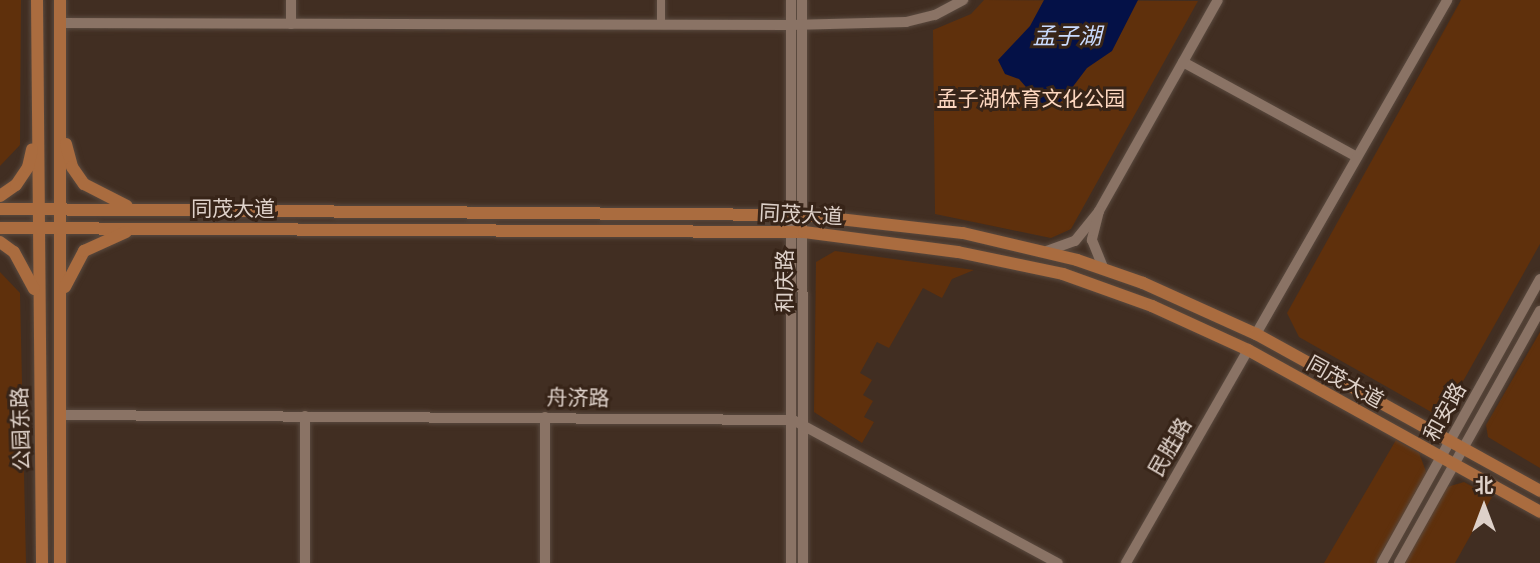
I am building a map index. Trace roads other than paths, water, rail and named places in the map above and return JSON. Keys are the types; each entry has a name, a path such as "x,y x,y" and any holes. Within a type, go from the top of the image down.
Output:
{"main road":[{"name":"公园东路","path":"37,0 37,297 42,563"},
{"name":"公园东路","path":"60,0 60,563"},
{"path":"0,196 16,185 28,167 37,121"},
{"path":"60,121 72,167 84,184 102,197 138,210"},
{"name":"同茂大道","path":"0,209 798,215 963,233 1104,270 1256,334 1540,491"},
{"name":"同茂大道","path":"0,228 798,232 946,250 1063,274 1152,306 1248,350 1540,512"},
{"path":"61,297 84,251 139,228"},
{"path":"0,242 27,270 37,297"}],"street":[{"path":"291,0 291,24"},
{"path":"661,0 661,25"},
{"name":"和庆路","path":"791,0 796,25 798,422 803,563"},
{"name":"和庆路","path":"796,25 802,0"},
{"path":"60,23 796,25 906,22 935,15 963,0"},
{"path":"1044,253 1075,241 1099,211 1218,0"},
{"path":"1256,334 1447,0"},
{"path":"1183,62 1357,157"},
{"path":"1099,211 1092,240 1104,270"},
{"name":"和安路","path":"1382,563 1540,279"},
{"name":"和安路","path":"1399,563 1540,311"},
{"name":"民胜路","path":"1126,563 1248,350"},
{"name":"舟济路","path":"61,415 545,416 798,422 1058,563"},
{"path":"305,563 306,416"},
{"path":"545,416 545,563"},
{"name":"和庆路","path":"791,563 798,422"}],"water":[{"name":"孟子湖","path":"1044,0 1138,0 1112,51 1087,68 1062,101 1051,106 1039,102 1019,79 1005,74 998,60 1030,26"}],"park label":[{"name":"孟子湖体育文化公园","path":"1031,99"}]}
